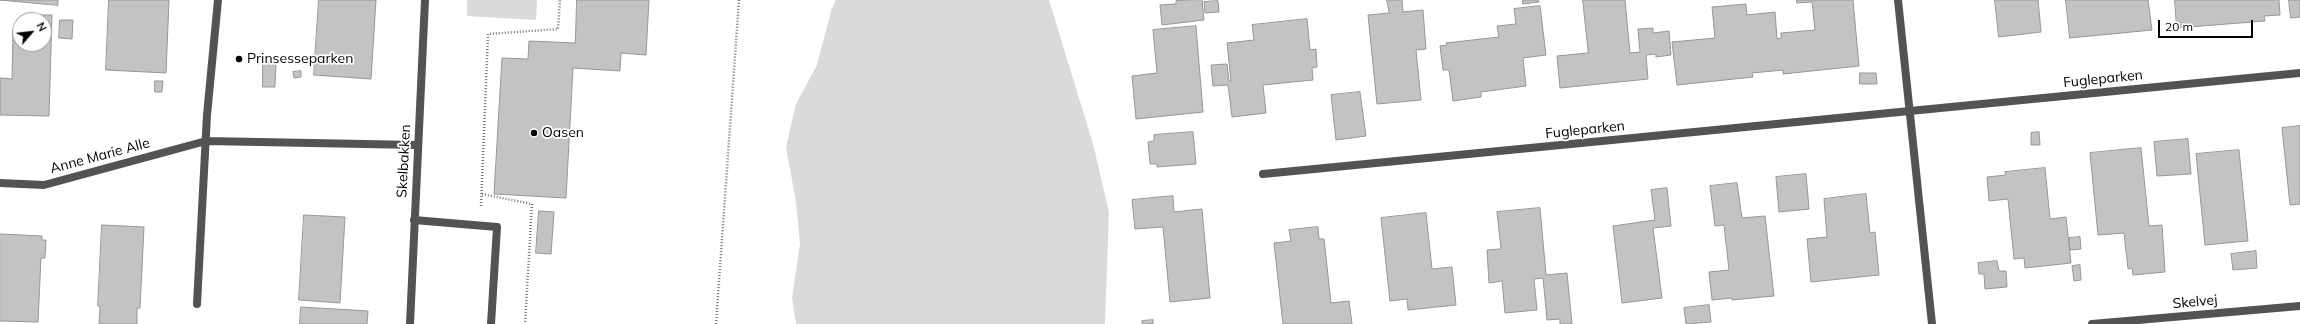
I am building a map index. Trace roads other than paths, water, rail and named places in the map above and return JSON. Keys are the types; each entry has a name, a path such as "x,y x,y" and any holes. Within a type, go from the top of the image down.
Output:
{"street":[{"path":"197,304 206,141 218,0"},
{"name":"Skelbakken","path":"410,324 425,0"},
{"path":"1898,0 1932,324"},
{"name":"Fugleparken","path":"1263,174 2300,73"},
{"name":"Anne Marie Alle","path":"0,183 44,185 206,141 418,145"},
{"path":"414,220 497,227 491,324"},
{"name":"Skelvej","path":"2092,324 2300,306"}],"place":[{"name":"Prinsesseparken","path":"239,59"},
{"name":"Oasen","path":"534,133"}]}
